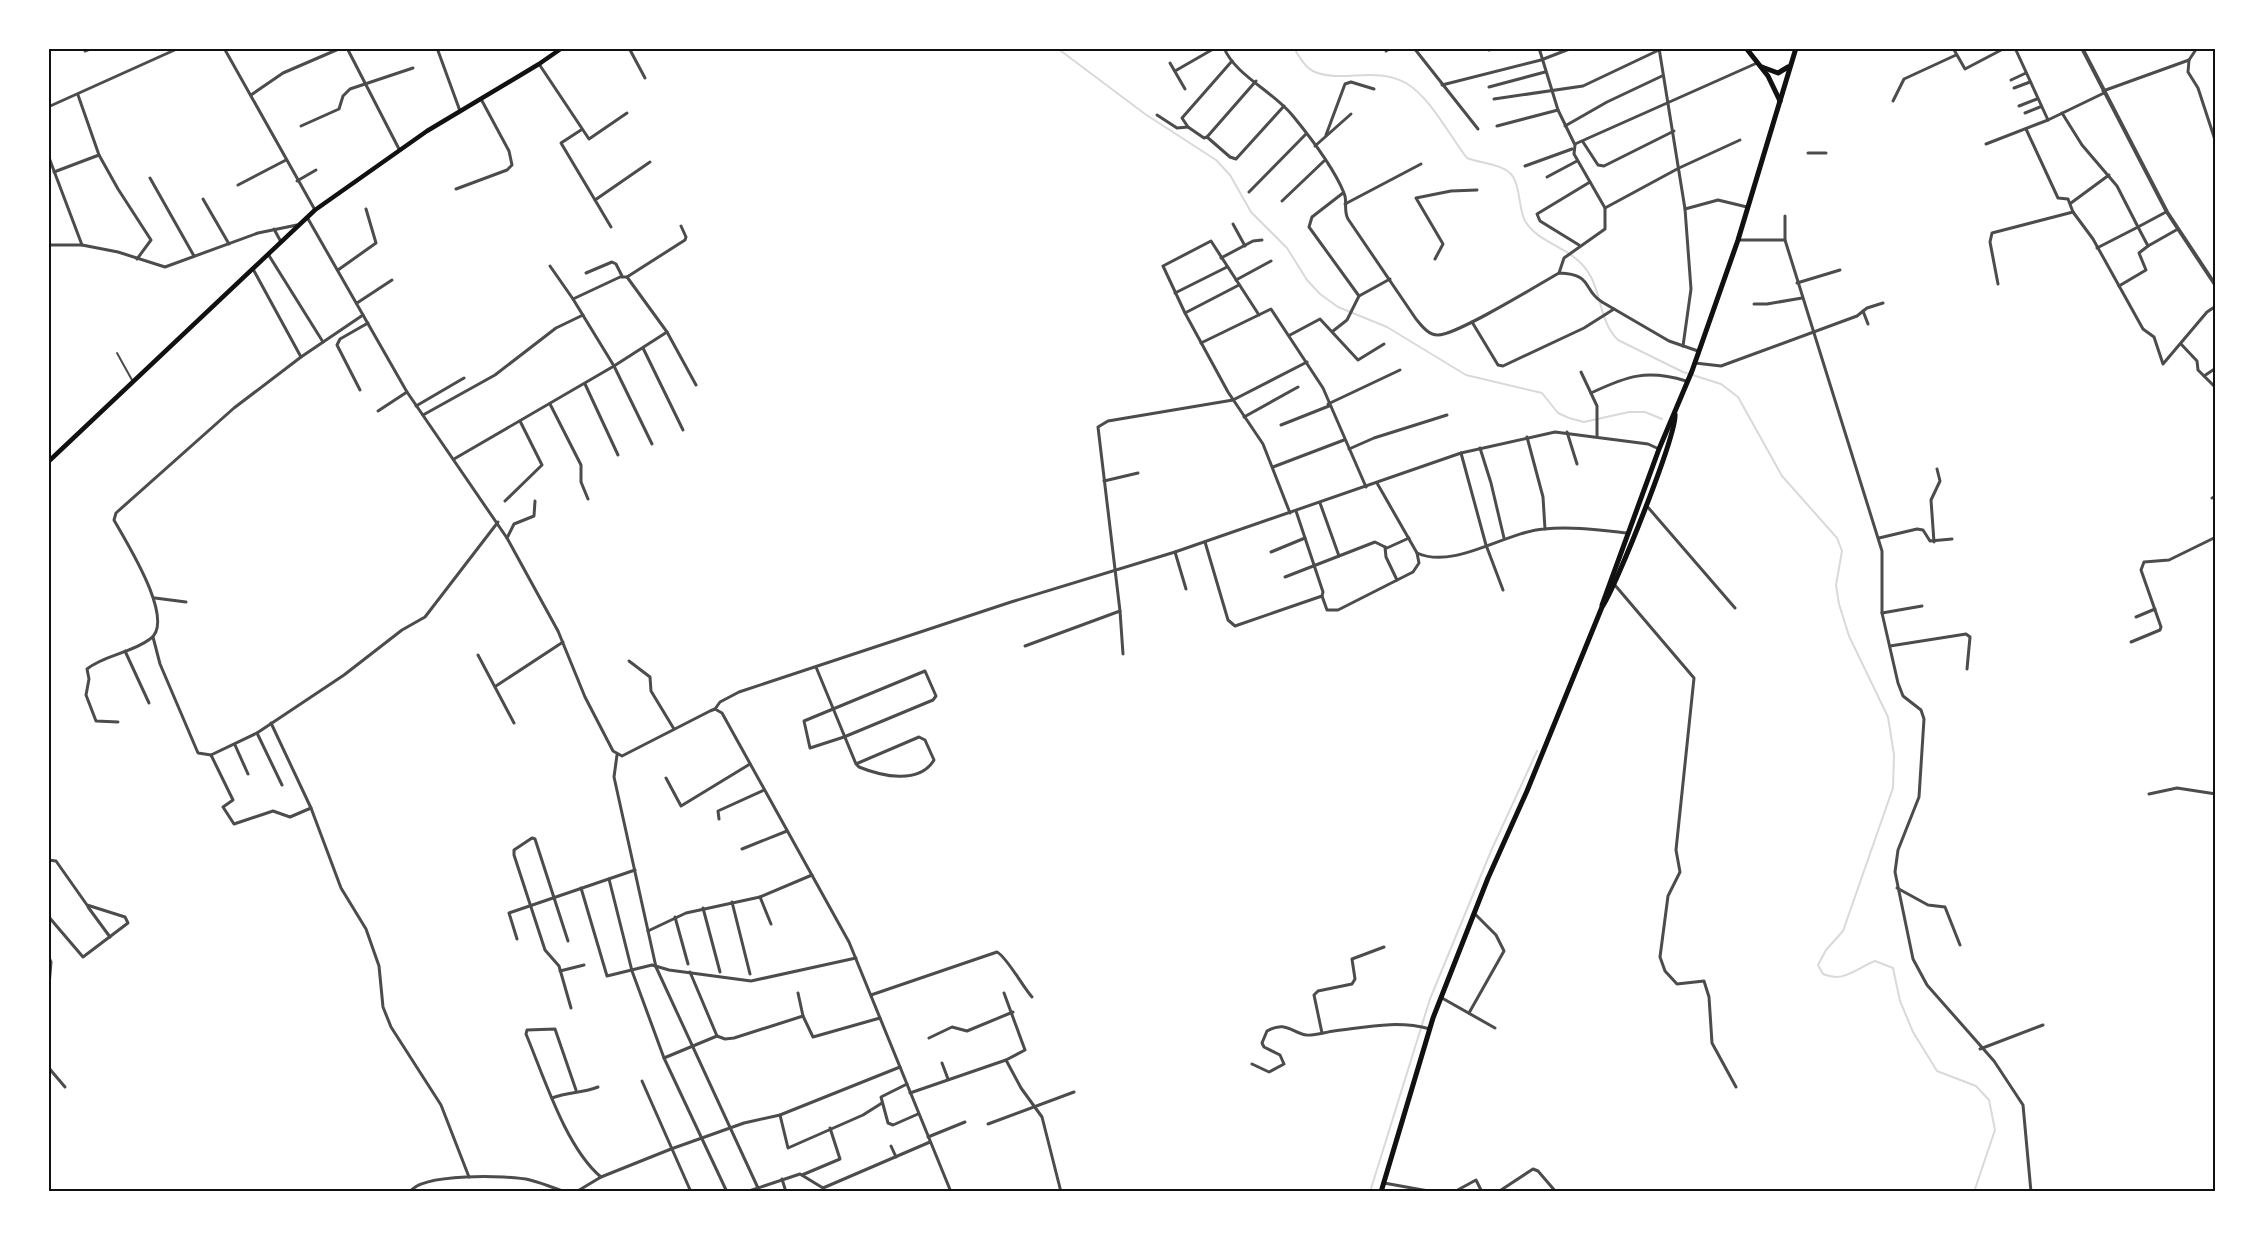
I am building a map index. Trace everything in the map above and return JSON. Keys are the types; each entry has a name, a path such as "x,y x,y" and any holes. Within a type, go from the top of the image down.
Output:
{"main road":[{"path":"48,462 315,210 399,149 562,48"},
{"path":"1746,48 1768,76 1780,101"},
{"path":"1381,1192 1427,1028 1646,504 1738,240 1796,48"},
{"path":"1757,63 1778,73 1785,71 1791,63"},
{"path":"1602,607 1602,600 1657,448 1676,414"}],"street":[{"path":"85,51 92,48"},
{"path":"48,107 178,48"},
{"path":"224,48 315,210"},
{"path":"251,95 283,73 340,48"},
{"path":"348,48 363,84 399,149"},
{"path":"437,48 460,111"},
{"path":"629,48 645,78"},
{"path":"1071,48 1085,48"},
{"path":"1175,71 1215,48"},
{"path":"1224,48 1232,62 1284,106 1315,146 1344,192 1348,219 1416,319 1430,332 1437,335 1448,333 1559,273 1582,278 1597,299 1669,341 1685,343 1698,352"},
{"path":"1386,51 1390,48"},
{"path":"1414,48 1478,129"},
{"path":"1489,50 1494,48"},
{"path":"1539,48 1557,110 1575,145"},
{"path":"1442,85 1542,60 1572,48"},
{"path":"1953,48 1965,69 2005,48"},
{"path":"2015,48 2048,120"},
{"path":"2082,48 2167,212 2216,286"},
{"path":"2197,48 2189,60 2188,72 2198,88 2216,143"},
{"path":"1494,99 1551,92 1588,84 1659,49 1685,209 1691,289 1685,343"},
{"path":"1893,101 1904,79 1956,55"},
{"path":"1986,144 2048,120 2104,92 2189,60"},
{"path":"1232,62 1182,118 1188,127 1204,138 1207,137 1230,157 1236,159 1284,106"},
{"path":"1170,63 1185,89"},
{"path":"1525,166 1572,149 1575,145 1668,101 1757,63"},
{"path":"539,64 581,130 590,139 627,113"},
{"path":"301,126 339,109 346,93 363,84 413,68"},
{"path":"1489,87 1545,72"},
{"path":"2011,80 2025,73"},
{"path":"1565,126 1607,102 1662,76"},
{"path":"1207,137 1256,81"},
{"path":"1326,135 1344,84 1350,82 1374,89"},
{"path":"2014,88 2030,82"},
{"path":"78,95 99,155 151,240 137,259"},
{"path":"456,189 507,170 512,165 509,151 481,99"},
{"path":"2019,106 2037,99"},
{"path":"2025,113 2041,107"},
{"path":"1497,126 1557,110"},
{"path":"2062,113 2082,145 2109,175 2148,246"},
{"path":"1315,146 1351,114"},
{"path":"1156,115 1177,128 1188,127"},
{"path":"2026,129 2058,198 2067,198 2071,203 2073,212 2097,248 2143,329 2154,337 2163,364 2207,312 2216,306"},
{"path":"581,130 561,142 611,227"},
{"path":"1583,142 1598,165 1604,166 1674,131"},
{"path":"1249,192 1306,134"},
{"path":"1605,208 1679,168 1740,140"},
{"path":"1559,273 1564,258 1579,245 1605,229 1605,208 1572,149"},
{"path":"1808,153 1826,153"},
{"path":"48,155 82,245"},
{"path":"54,172 99,155"},
{"path":"238,185 286,160"},
{"path":"1282,201 1325,161"},
{"path":"1547,177 1578,161"},
{"path":"595,201 650,162"},
{"path":"1345,204 1421,164"},
{"path":"297,181 316,170"},
{"path":"2071,203 2109,175"},
{"path":"150,178 194,256"},
{"path":"1579,245 1540,221 1537,214 1590,182"},
{"path":"1435,259 1443,244 1416,198 1451,191 1477,190"},
{"path":"1344,192 1312,217 1309,227 1359,296"},
{"path":"203,199 230,244"},
{"path":"1685,209 1718,200 1748,207"},
{"path":"338,270 376,243 366,209"},
{"path":"1998,284 1990,242 1992,233 2073,212"},
{"path":"2097,248 2167,212"},
{"path":"1785,216 1785,240 1797,283 1879,538 1883,562 1882,613 1903,696 1921,710 1924,719 1920,791 1898,850 1896,872 1917,971 1980,1048 1994,1061 2021,1102 2031,1192"},
{"path":"307,217 407,392 498,522 563,642 585,697 613,751 622,756 715,709 720,702 739,692 1175,552 1461,453 1527,437 1567,432 1648,444 1657,448"},
{"path":"1233,224 1245,246"},
{"path":"48,245 82,245 165,267 274,229 298,225"},
{"path":"627,277 685,240 681,226"},
{"path":"274,229 281,242"},
{"path":"2119,286 2146,270 2139,253 2178,229"},
{"path":"1221,258 1257,239 1262,240"},
{"path":"1738,240 1785,240"},
{"path":"1259,315 1209,241 1163,266 1185,313 1233,400 1261,440 1290,513"},
{"path":"268,254 323,342"},
{"path":"1236,280 1271,261"},
{"path":"586,273 612,262 616,264 622,276"},
{"path":"550,266 614,366 652,444"},
{"path":"1175,293 1227,267"},
{"path":"253,269 301,357"},
{"path":"1797,283 1840,270"},
{"path":"573,299 622,276 627,277 667,332 696,385"},
{"path":"1333,331 1347,320 1359,296 1390,279"},
{"path":"357,303 392,280"},
{"path":"1185,313 1239,285"},
{"path":"1754,303 1767,304 1802,298"},
{"path":"1695,363 1721,366 1857,316 1883,303"},
{"path":"1201,343 1271,309 1323,388 1328,405 1366,487"},
{"path":"1472,322 1498,365 1503,366 1614,309"},
{"path":"1863,311 1868,324"},
{"path":"118,722 101,723 94,719 86,695 89,679 87,670 153,637 157,629 154,598 114,520 116,513 234,408 301,357 363,315"},
{"path":"423,415 495,375 556,328 583,315"},
{"path":"1290,335 1318,319 1333,331 1358,360 1384,344"},
{"path":"360,390 337,345 340,339 368,323"},
{"path":"454,459 585,384 667,332"},
{"path":"2181,344 2197,361 2197,368 2209,378 2216,388"},
{"path":"643,348 683,430"},
{"path":"117,353 133,382"},
{"path":"1123,654 1116,570 1098,427 1101,423 1233,400 1307,362"},
{"path":"2204,376 2216,368"},
{"path":"1281,425 1400,370"},
{"path":"1581,372 1599,418 1597,436"},
{"path":"1591,393 1616,381 1642,374 1658,374 1689,380"},
{"path":"416,406 464,378"},
{"path":"585,384 618,454"},
{"path":"1245,417 1298,387"},
{"path":"378,411 407,392"},
{"path":"550,404 580,463 582,485 588,499"},
{"path":"1349,449 1374,438 1447,415"},
{"path":"505,501 542,465 520,421"},
{"path":"1567,432 1577,464"},
{"path":"1527,437 1543,497 1545,529"},
{"path":"1273,467 1344,440"},
{"path":"1480,448 1504,538"},
{"path":"1461,453 1486,545 1503,590"},
{"path":"1934,542 1931,500 1940,481 1937,469"},
{"path":"1104,481 1138,473"},
{"path":"1296,511 1323,592 1322,596 1328,610 1332,612 1397,580 1416,568 1419,563 1417,553 1377,483"},
{"path":"507,538 514,524 532,519 535,501"},
{"path":"1320,503 1340,556"},
{"path":"1646,504 1735,608"},
{"path":"153,637 160,664 195,749 203,755 211,755 257,733 344,675 402,630 425,617 498,522"},
{"path":"1417,553 1428,556 1462,555 1504,538 1545,529 1628,533"},
{"path":"1879,538 1922,529 1934,542"},
{"path":"2131,642 2160,630 2156,609 2141,570 2144,562 2164,562 2216,537"},
{"path":"1271,552 1305,538"},
{"path":"1285,577 1375,542 1390,548 1409,538"},
{"path":"1934,542 1952,539"},
{"path":"1205,542 1228,620 1232,626 1322,596"},
{"path":"1385,547 1386,557 1397,580"},
{"path":"1175,552 1186,589"},
{"path":"1614,584 1694,678 1676,850 1680,872 1668,896 1660,957 1665,971 1677,984 1704,981 1708,997 1712,1042 1736,1087"},
{"path":"154,598 186,602"},
{"path":"1882,613 1922,606"},
{"path":"2136,617 2156,609"},
{"path":"1025,646 1120,611"},
{"path":"1890,646 1966,633 1970,637 1967,669"},
{"path":"496,686 563,642"},
{"path":"125,651 149,703"},
{"path":"478,655 514,723"},
{"path":"629,661 650,677 651,691 674,729"},
{"path":"816,667 856,764 862,769 903,778 930,765 934,760 924,740 919,737 856,764"},
{"path":"925,670 936,696 933,700 844,737 810,748 803,722 832,708 925,670"},
{"path":"715,709 722,713 856,958 951,1192"},
{"path":"271,723 311,808 341,888 366,929 379,966 383,1007 390,1027 441,1105 469,1177"},
{"path":"257,733 282,785"},
{"path":"235,744 248,774"},
{"path":"211,755 233,800 223,807 234,824 273,811 290,817 311,808"},
{"path":"617,755 614,777 656,967 732,1128 756,1190"},
{"path":"666,778 681,806 750,764"},
{"path":"2149,794 2177,788 2216,794"},
{"path":"719,819 718,811 764,790"},
{"path":"742,849 787,831"},
{"path":"568,941 535,839 531,838 514,850 513,855 545,950 557,962 571,1008"},
{"path":"48,860 56,861 110,937"},
{"path":"517,939 508,915 635,870"},
{"path":"648,931 675,917 703,908 760,897 812,875"},
{"path":"609,879 632,971 664,1058 704,1139 726,1192"},
{"path":"582,888 605,976 650,965 751,981 856,958"},
{"path":"1898,888 1928,905 1945,907 1960,945"},
{"path":"760,897 771,924"},
{"path":"732,902 750,974"},
{"path":"48,916 83,957 127,926 128,920 87,905"},
{"path":"703,908 720,972"},
{"path":"1469,1013 1504,951 1496,935 1474,914"},
{"path":"675,917 688,964"},
{"path":"48,924 52,921"},
{"path":"1322,1033 1314,995 1318,991 1352,984 1355,979 1352,959 1384,947"},
{"path":"871,995 997,952 1006,958 1016,977 1032,997"},
{"path":"48,956 51,962 48,999"},
{"path":"560,971 584,965"},
{"path":"690,972 717,1036"},
{"path":"798,993 803,1016 813,1037 880,1018"},
{"path":"910,1093 1006,1060 1025,1050 1013,1012 1004,993"},
{"path":"1441,998 1495,1028"},
{"path":"929,1038 952,1027 967,1031 1013,1012"},
{"path":"664,1058 717,1036 725,1039 734,1038 803,1016"},
{"path":"1252,1064 1269,1072 1284,1064 1280,1055 1263,1045 1269,1029 1289,1027 1306,1035 1395,1023 1427,1028"},
{"path":"1980,1048 2043,1025"},
{"path":"576,1090 555,1029 527,1030 526,1034 552,1098 584,1161 601,1178"},
{"path":"1006,1060 1021,1088 1044,1121 1061,1192"},
{"path":"942,1063 948,1079"},
{"path":"48,1066 65,1087"},
{"path":"576,1192 601,1178 671,1149 732,1128 780,1115 900,1067"},
{"path":"642,1081 691,1192"},
{"path":"907,1084 881,1097 882,1103 892,1125 918,1113"},
{"path":"552,1098 576,1090 583,1092 598,1087"},
{"path":"988,1124 1074,1092"},
{"path":"780,1115 788,1148 863,1115 882,1103"},
{"path":"928,1137 965,1122"},
{"path":"746,1192 840,1159 830,1128"},
{"path":"802,1174 824,1188 930,1142"},
{"path":"891,1146 896,1157"},
{"path":"1498,1192 1534,1170 1556,1192"},
{"path":"410,1192 418,1183 469,1177 529,1180 565,1192"},
{"path":"782,1179 786,1192"},
{"path":"1454,1192 1476,1179 1482,1192"},
{"path":"1384,1183 1434,1192"}],"waterway":[{"path":"1057,48 1145,114 1216,160 1230,175 1251,212 1287,248 1307,280 1320,294 1338,307 1387,327 1466,375 1542,393 1558,413 1569,418 1584,422 1629,412 1645,412 1662,419"},
{"path":"1294,48 1305,65 1315,72 1337,76 1383,76 1406,83 1432,107 1467,158 1510,173 1516,183 1525,221 1539,236 1567,252 1584,267 1595,285 1604,318 1618,340 1683,372 1721,384 1738,397 1782,476 1837,538 1842,551 1836,585 1839,604 1849,636 1888,717 1894,755 1893,788 1843,931 1826,950 1818,965 1823,974 1837,977 1849,974 1875,961 1893,968 1900,1001 1913,1032 1937,1071 1976,1086 1989,1100 1995,1130 1974,1192"},
{"path":"1370,1192 1430,999 1491,851 1537,751"}]}
